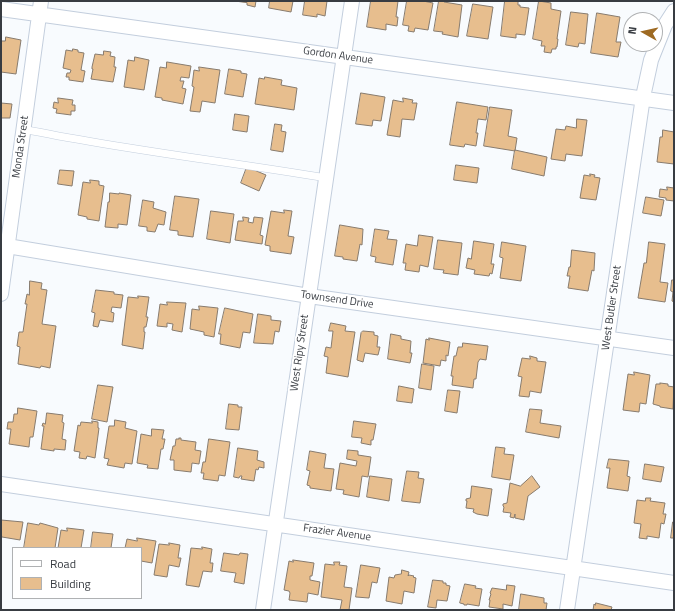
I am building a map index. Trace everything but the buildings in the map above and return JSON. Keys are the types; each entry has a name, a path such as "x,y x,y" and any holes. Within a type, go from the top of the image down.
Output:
{"street":[{"name":"West Ripy Street","path":"263,610 352,1"},
{"name":"Gordon Avenue","path":"1,9 40,8 344,56 674,102"},
{"name":"Monda Street","path":"1,294 4,245 23,129 40,8"},
{"name":"West Butler Street","path":"567,610 643,97 651,60 665,26 674,11"},
{"name":"Townsend Drive","path":"4,245 309,296 674,348"},
{"name":"Frazier Avenue","path":"1,484 674,583"}],"lane":[{"path":"23,129 105,146 246,165 326,178"}]}
